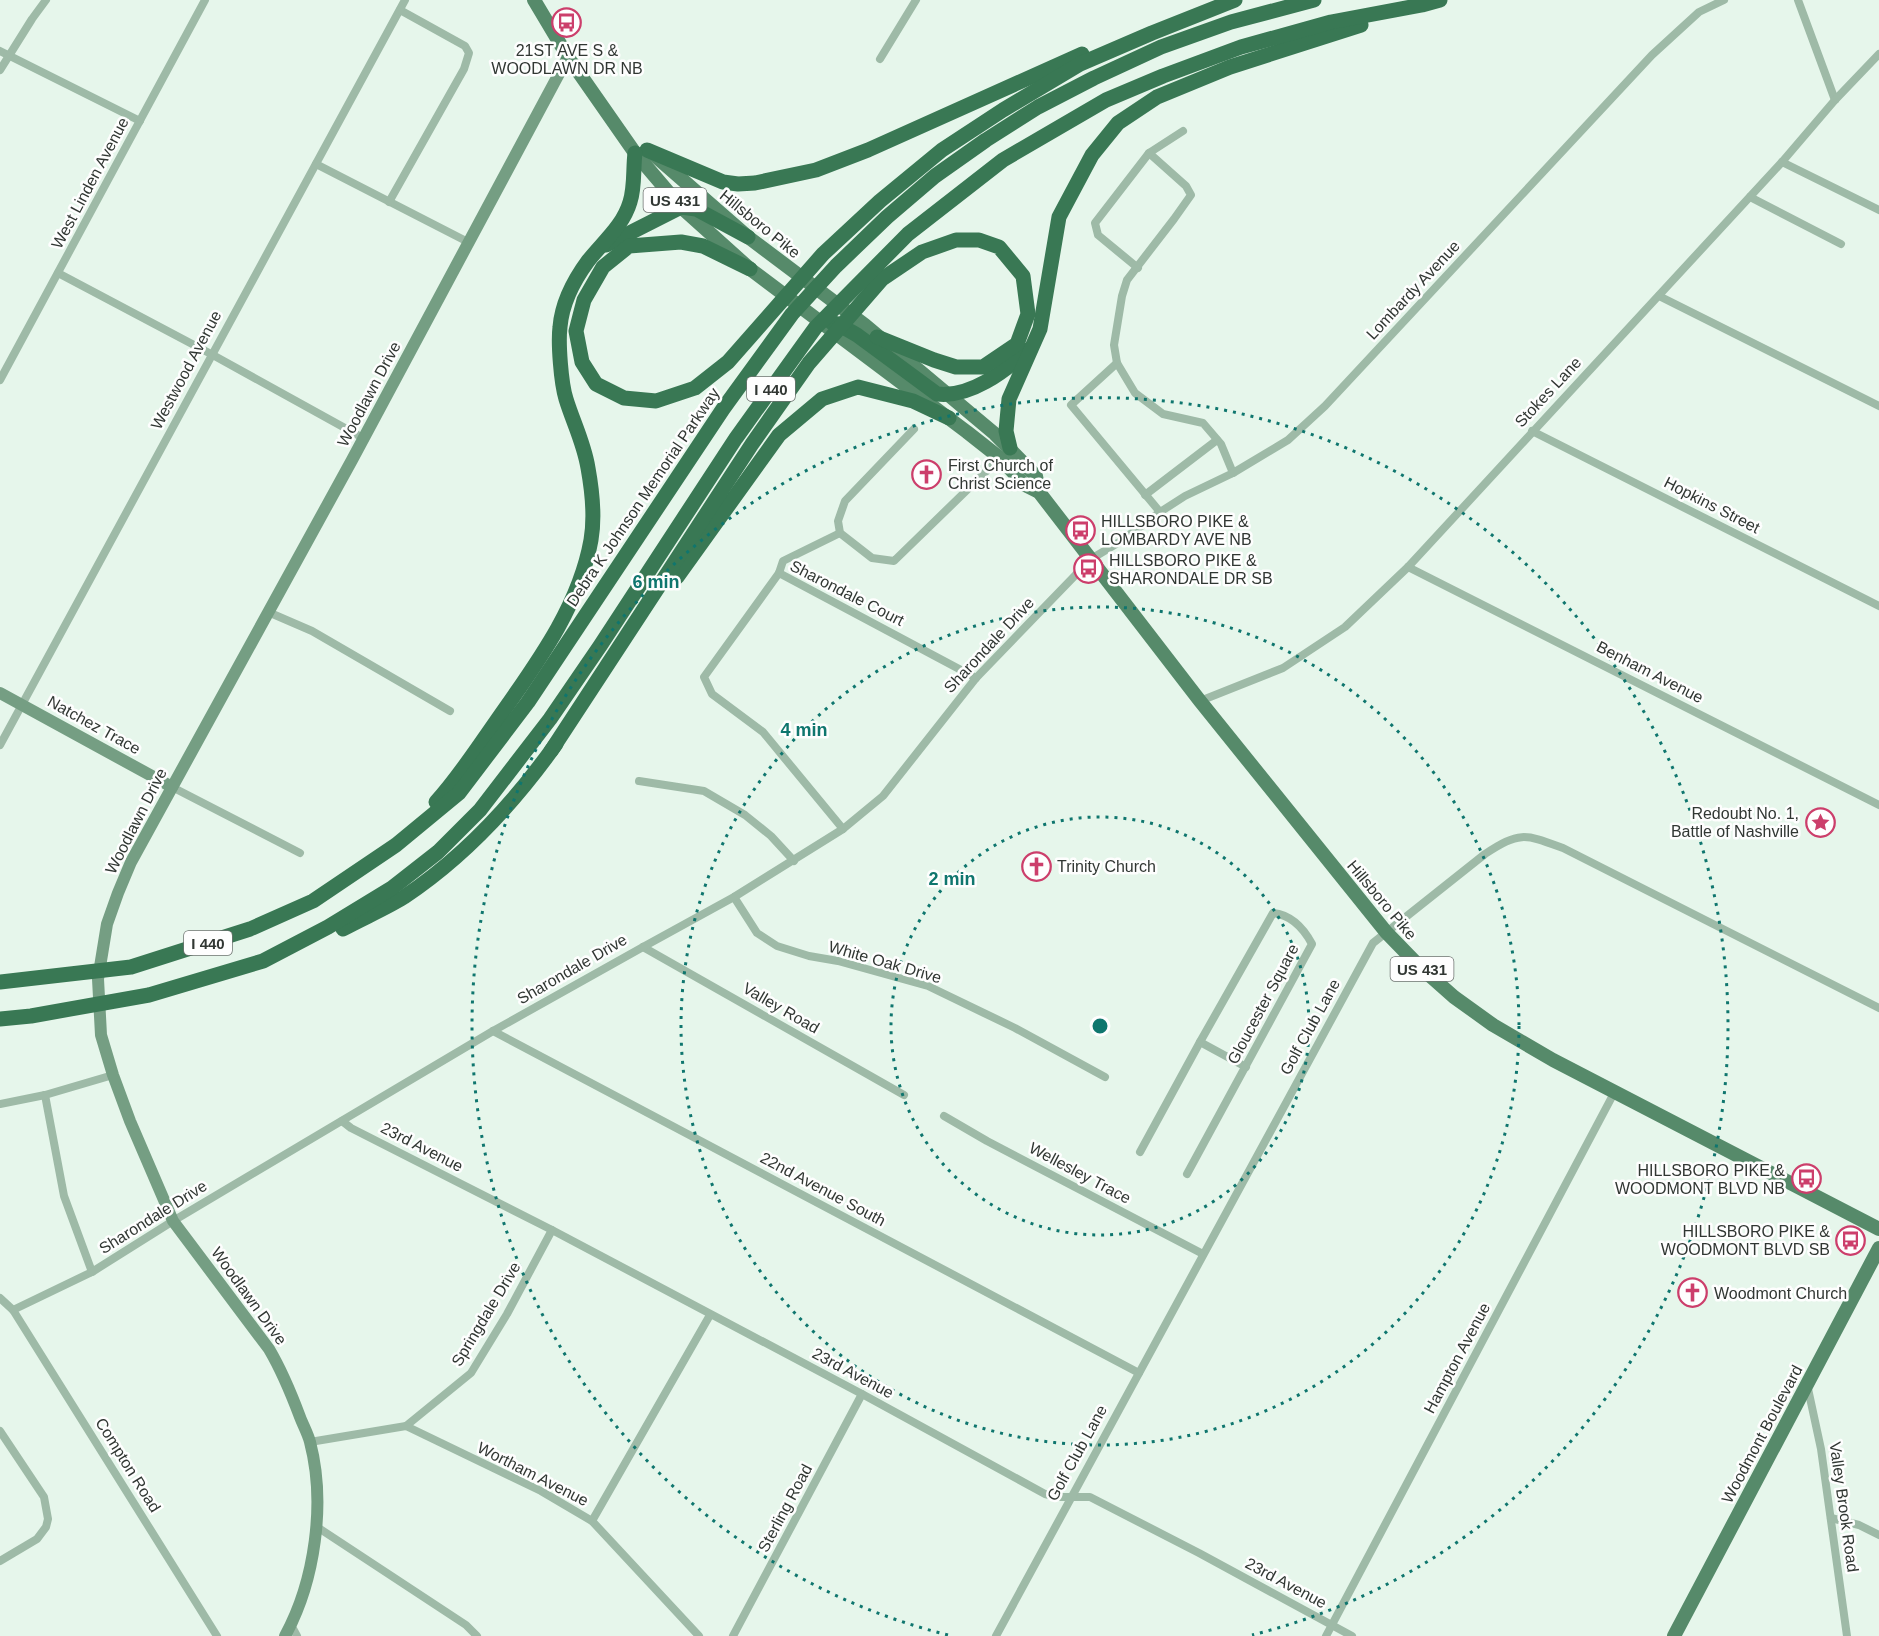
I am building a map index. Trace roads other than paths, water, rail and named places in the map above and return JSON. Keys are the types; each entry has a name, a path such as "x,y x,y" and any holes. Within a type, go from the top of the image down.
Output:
{"highway":[{"path":"396,845 459,775 525,680 553,636 577,590 591,539 592,503 588,466 580,434 565,396 560,327 565,303 577,277 622,219 630,201 641,151 723,182 738,184 755,183 812,171 888,141 1132,32 1234,0"},
{"path":"750,269 703,246 681,242 629,246 603,267 584,300 576,331 582,363 596,384 624,398 656,401 695,388 728,362 823,254 880,201 942,150 1080,64 1234,0"},
{"name":"Debra K Johnson Memorial Parkway","path":"0,982 131,967 250,929 313,901 396,845 459,793 528,702 723,409 792,314 836,266 887,217 935,176 986,140 1038,107 1094,78 1161,47 1231,22 1314,0"},
{"name":"I 440","path":"0,1019 31,1016 149,995 263,961 328,927 392,888 438,852 480,810 550,719 736,438 815,328 908,234 1003,160 1106,100 1241,47 1331,22 1440,0"},
{"path":"1005,453 1009,399 1040,329 1059,217 1092,155 1118,123 1156,97 1230,67 1422,5"},
{"path":"602,246 681,207 696,208 748,237"},
{"path":"551,751 752,444 809,363 882,279 922,252 956,240 979,240 999,247 1023,276 1028,314 1017,344 983,367 956,367 877,337"},
{"path":"820,321 838,324 857,334 926,387 937,394 950,396 988,381 1015,362 1033,344"},
{"path":"263,961 299,950 403,897 456,858 497,817 551,751 779,435 822,399 858,387 913,401 949,418"}],"main road":[{"name":"US 431","path":"534,0 568,57"},
{"name":"Hillsboro Pike","path":"568,57 612,120 641,151 681,207 750,269 820,321"},
{"name":"Woodlawn Drive","path":"291,1632 308,1577 317,1527 316,1483 310,1442 282,1371 269,1349 173,1221 134,1129 113,1075 101,1035 98,979 107,924 131,862 568,57"},
{"name":"Hillsboro Pike","path":"641,151 787,267 949,418 1005,453 1036,477 1039,492 1091,560 1386,932 1454,997 1493,1025 1614,1093 1879,1229"},
{"name":"Hillsboro Pike","path":"857,334 877,337 950,396 1005,453"},
{"name":"Natchez Trace","path":"0,693 172,787"},
{"name":"Woodmont Boulevard","path":"1674,1636 1879,1248"}],"street":[{"path":"0,70 46,0"},
{"name":"West Linden Avenue","path":"0,380 205,0"},
{"name":"Westwood Avenue","path":"0,745 405,0"},
{"path":"880,58 916,0"},
{"name":"Lombardy Avenue","path":"1091,560 1185,496 1233,473 1288,440 1325,406 1652,55 1699,12 1724,0"},
{"path":"1798,0 1835,100"},
{"path":"389,202 464,69 469,53 465,46 400,10"},
{"path":"0,51 140,121"},
{"name":"Stokes Lane","path":"1200,700 1283,668 1345,627 1408,567 1879,54"},
{"path":"1138,268 1098,236 1095,223 1149,153 1183,130"},
{"path":"1149,153 1186,186 1191,195 1127,280 1114,345 1117,363 1135,393 1163,414 1203,423 1221,444 1233,473"},
{"path":"1782,162 1879,210"},
{"path":"316,165 468,242"},
{"path":"1750,197 1841,244"},
{"path":"58,273 363,438"},
{"path":"1659,296 1879,406"},
{"path":"1117,363 1071,405 1160,512"},
{"path":"914,429 845,501 838,521 840,533 873,558 894,561 1005,453"},
{"name":"Hopkins Street","path":"1532,431 1879,606"},
{"path":"1147,497 1217,440"},
{"path":"779,573 783,561 840,533"},
{"name":"Sharondale Drive","path":"13,1310 92,1272 173,1221 493,1031 642,946 734,897 843,830 883,796 976,678 1091,560"},
{"name":"Benham Avenue","path":"1408,567 1879,805"},
{"name":"Sharondale Court","path":"843,830 763,732 712,694 704,676 779,573 976,678"},
{"path":"268,612 312,631 450,711"},
{"path":"639,781 704,791 745,815 771,836 794,861"},
{"name":"Natchez Trace","path":"172,787 300,853"},
{"name":"Golf Club Lane","path":"996,1636 1373,943 1485,854 1502,843 1519,837 1537,837 1879,1008"},
{"name":"White Oak Drive","path":"734,897 756,933 777,946 928,986 1015,1028 1105,1077"},
{"name":"Gloucester Square","path":"1140,1152 1273,914 1281,914 1305,931 1312,944 1187,1173"},
{"name":"Valley Road","path":"642,946 904,1095"},
{"name":"22nd Avenue South","path":"493,1031 1139,1373"},
{"path":"1200,1042 1246,1067"},
{"path":"0,1104 45,1095 113,1075"},
{"name":"Hampton Avenue","path":"1326,1636 1614,1093"},
{"path":"45,1095 64,1196 92,1272"},
{"name":"Wellesley Trace","path":"944,1116 987,1141 1203,1254"},
{"name":"23rd Avenue","path":"342,1121 351,1128 552,1230 862,1394 1045,1494 1057,1497 1090,1497 1352,1636"},
{"name":"Springdale Drive","path":"406,1426 471,1373 507,1314 552,1230"},
{"path":"0,1298 13,1310"},
{"name":"Compton Road","path":"13,1310 217,1636"},
{"path":"592,1521 710,1315"},
{"name":"Valley Brook Road","path":"1807,1384 1821,1449 1847,1636"},
{"name":"Sterling Road","path":"734,1636 862,1394"},
{"path":"310,1442 406,1426"},
{"name":"Wortham Avenue","path":"406,1426 541,1491 592,1521 699,1636"},
{"path":"0,1431 44,1497 48,1519 38,1539 0,1561"},
{"path":"1831,1518 1859,1525 1879,1535"},
{"path":"317,1527 466,1624 477,1636"}],"place":[{"name":"21ST AVE S & WOODLAWN DR NB","path":"567,22"},
{"name":"First Church of Christ Science","path":"927,474"},
{"name":"HILLSBORO PIKE & LOMBARDY AVE NB","path":"1080,530"},
{"name":"HILLSBORO PIKE & SHARONDALE DR SB","path":"1088,569"},
{"name":"Redoubt No. 1, Battle of Nashville","path":"1820,822"},
{"name":"Trinity Church","path":"1036,866"},
{"name":"HILLSBORO PIKE & WOODMONT BLVD NB","path":"1806,1179"},
{"name":"HILLSBORO PIKE & WOODMONT BLVD SB","path":"1851,1240"},
{"name":"Woodmont Church","path":"1693,1293"}]}
